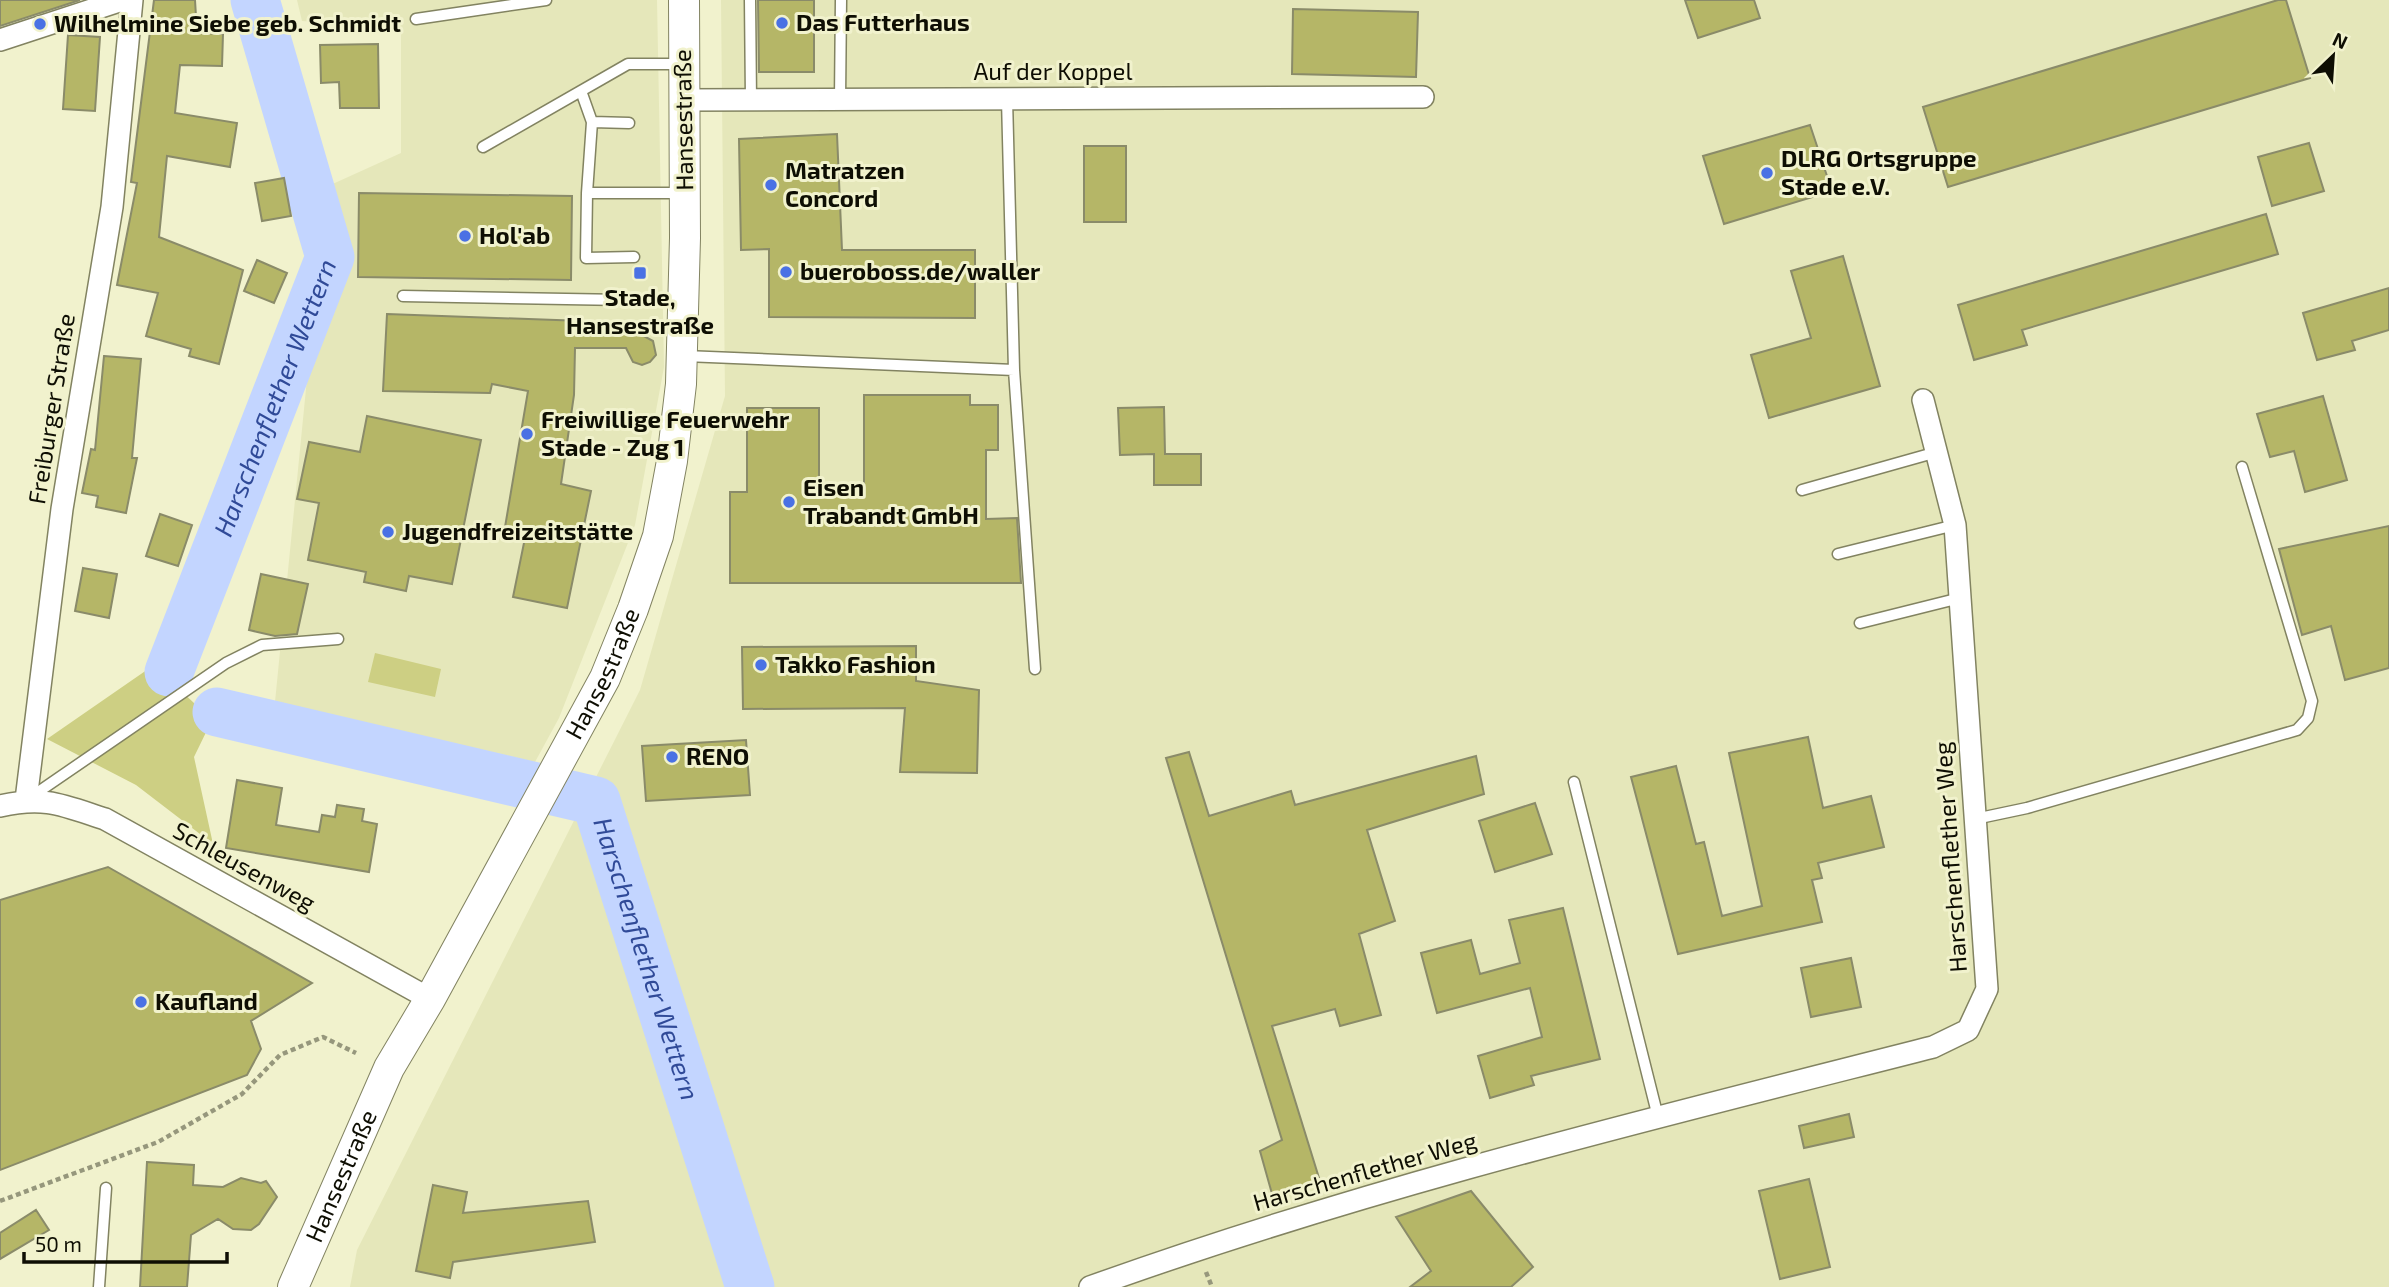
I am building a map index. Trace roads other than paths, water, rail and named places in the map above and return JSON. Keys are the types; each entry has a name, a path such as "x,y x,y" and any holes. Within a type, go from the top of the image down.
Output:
{"main road":[{"name":"Hansestraße","path":"293,1287 388,1068 430,999 605,678 658,536 672,461 682,356 684,0"}],"street":[{"path":"0,40 122,0"},
{"name":"Freiburger Straße","path":"26,800 62,509 112,207 132,0"},
{"name":"Auf der Koppel","path":"683,100 1423,97"},
{"name":"Harschenflether Weg","path":"1090,1287 1222,1239 1658,1117 1933,1047 1968,1030 1987,989 1955,525 1923,400"},
{"path":"0,806 26,800"},
{"name":"Schleusenweg","path":"26,800 51,801 105,819 430,999"}],"lane":[{"path":"416,19 546,0"},
{"path":"750,0 751,100"},
{"path":"840,99 841,0"},
{"path":"483,147 628,64 683,64"},
{"path":"581,90 592,122 586,258 635,257"},
{"path":"1007,99 1014,370 1035,669"},
{"path":"592,122 629,123"},
{"path":"587,193 685,192"},
{"path":"403,296 684,302"},
{"path":"682,356 1014,370"},
{"path":"1802,490 1937,453"},
{"path":"1975,819 2027,808 2297,730 2308,718 2312,701 2242,467"},
{"path":"1838,554 1955,525"},
{"path":"1860,623 1960,598"},
{"path":"26,800 226,663 262,645 338,639"},
{"path":"1574,782 1658,1117"},
{"path":"99,1287 106,1188"}],"waterway":[{"name":"Harschenflether Wettern","path":"169,672 330,257 255,0"},
{"name":"Harschenflether Wettern","path":"217,712 596,801 750,1287"}],"place":[{"name":"Das Futterhaus","path":"782,23"},
{"name":"Wilhelmine Siebe geb. Schmidt","path":"40,24"},
{"name":"DLRG Ortsgruppe Stade e.V.","path":"1767,173"},
{"name":"Matratzen Concord","path":"771,185"},
{"name":"Hol'ab","path":"465,236"},
{"name":"bueroboss.de/waller","path":"786,272"},
{"name":"Stade, Hansestraße","path":"640,273"},
{"name":"Freiwillige Feuerwehr Stade - Zug 1","path":"527,434"},
{"name":"Eisen Trabandt GmbH","path":"789,502"},
{"name":"Jugendfreizeitstätte","path":"388,532"},
{"name":"Takko Fashion","path":"761,665"},
{"name":"RENO","path":"672,757"},
{"name":"Kaufland","path":"141,1002"}]}
